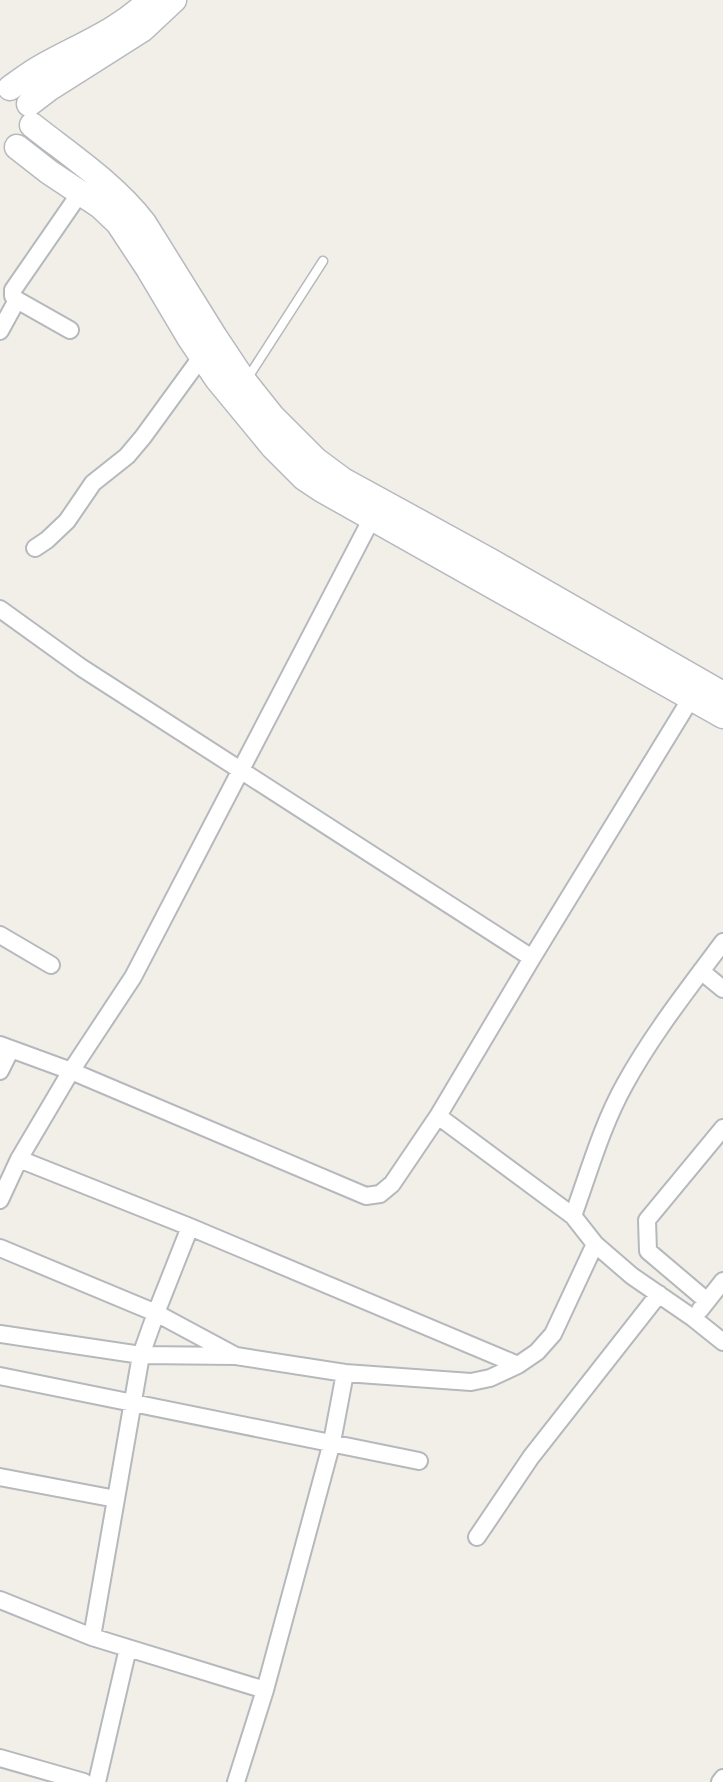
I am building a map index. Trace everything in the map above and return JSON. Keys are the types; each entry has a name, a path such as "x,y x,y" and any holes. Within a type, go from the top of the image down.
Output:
{"street":[{"path":"5,87 99,37 150,0"},
{"path":"174,0 143,29 50,88 30,115 28,135 9,150 49,172 99,206 118,223 202,356 316,460 344,480 489,560 696,690 723,716"},
{"path":"5,87 18,92 30,115 132,207 214,337 237,389 273,447 304,478 372,518 696,690 723,694"},
{"path":"70,330 18,300 13,296 13,290 80,193"},
{"path":"0,331 18,300"},
{"path":"35,548 55,534 67,521 93,483 126,456 143,437 202,356"},
{"path":"0,1200 19,1159 71,1071 133,977 372,518"},
{"path":"0,609 82,668 532,958"},
{"path":"0,1071 5,1047 71,1071 366,1196 380,1194 392,1184 438,1116 696,690"},
{"path":"0,935 51,965"},
{"path":"573,1216 603,1131 624,1086 659,1027 723,942"},
{"path":"701,971 723,989"},
{"path":"438,1116 573,1216 598,1246 632,1276 693,1318 723,1342"},
{"path":"706,1301 648,1251 647,1220 723,1128"},
{"path":"19,1159 190,1227 518,1365"},
{"path":"92,1637 141,1355 190,1227"},
{"path":"0,1334 141,1355 236,1356 345,1373 471,1382 490,1378 518,1365 537,1352 553,1334 598,1246"},
{"path":"0,1248 156,1313 236,1356"},
{"path":"693,1318 723,1281"},
{"path":"477,1537 531,1457 659,1294"},
{"path":"236,1782 265,1690 332,1442 345,1373"},
{"path":"0,1376 419,1461"},
{"path":"0,1477 116,1500"},
{"path":"0,1600 92,1637 265,1690"},
{"path":"97,1782 128,1648"},
{"path":"0,1758 84,1782"},
{"path":"720,1782 723,1778"}],"lane":[{"path":"237,389 323,261"}]}
